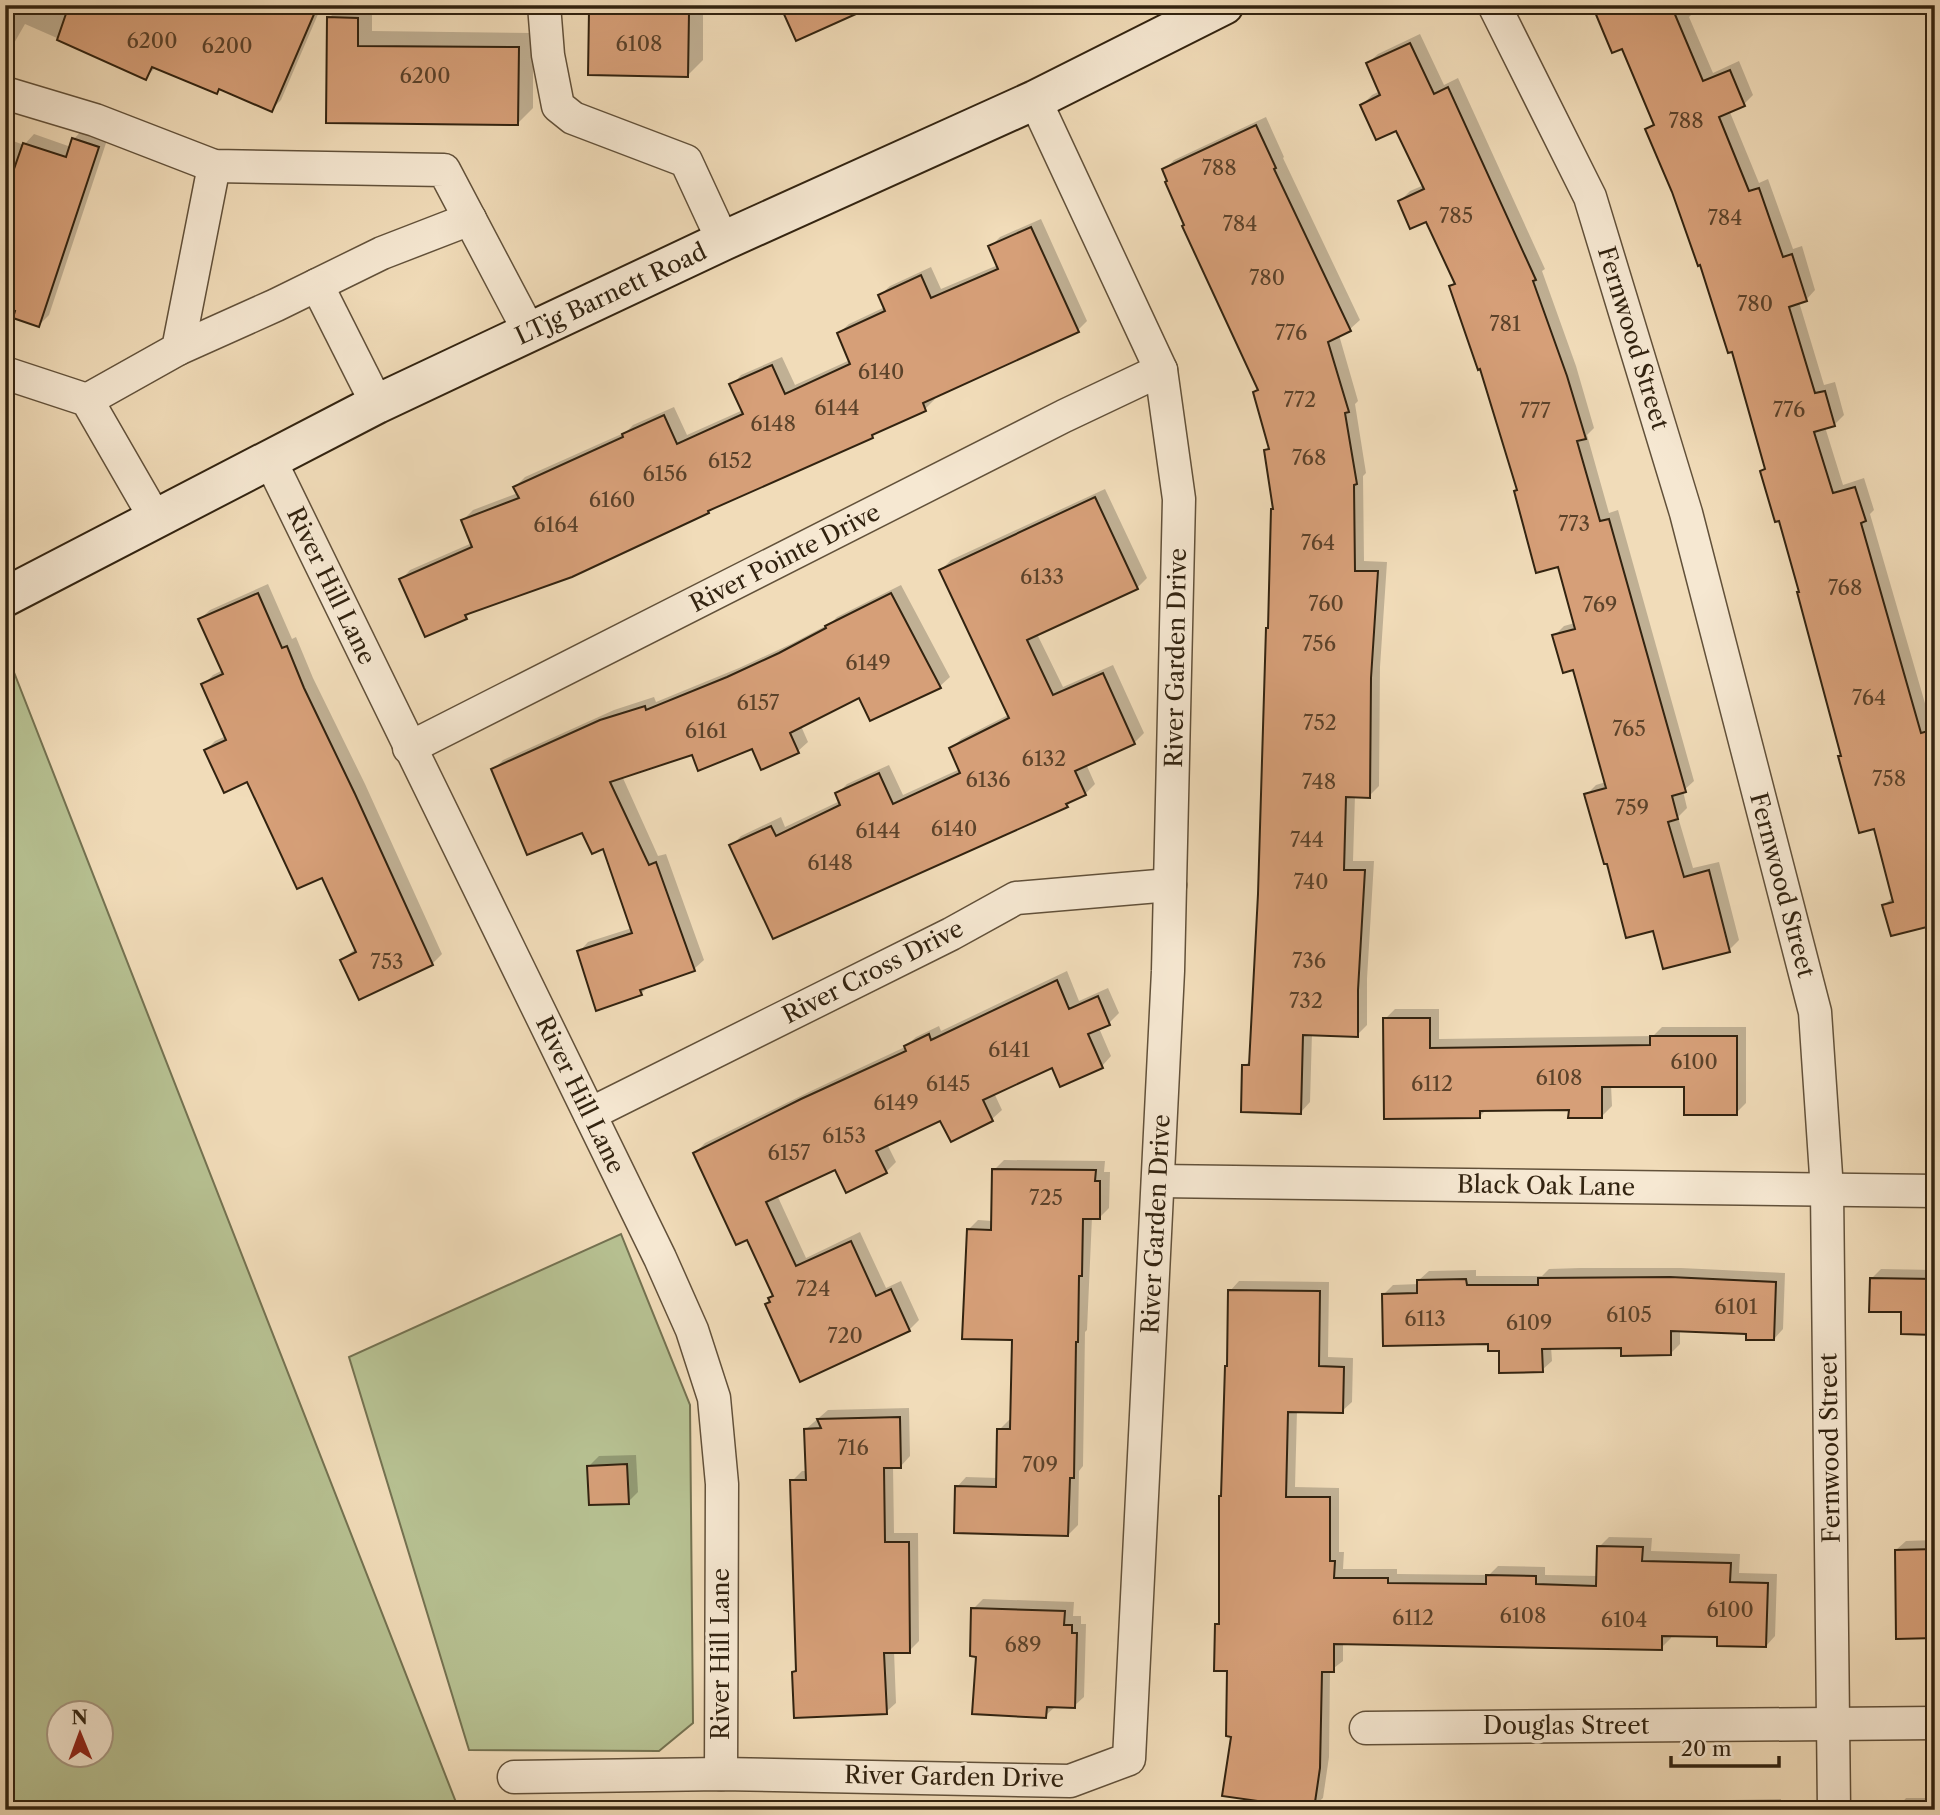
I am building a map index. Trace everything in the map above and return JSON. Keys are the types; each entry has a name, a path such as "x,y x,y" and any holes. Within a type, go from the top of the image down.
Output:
{"street":[{"path":"544,5 548,55 558,106 573,118 686,161 723,242"},
{"name":"LTjg Barnett Road","path":"5,597 377,404 1035,100 1224,5"},
{"name":"Fernwood Street","path":"1494,5 1590,197 1686,513 1815,1012 1827,1190 1834,1810"},
{"path":"5,93 95,120 214,166 444,170 530,333"},
{"name":"River Garden Drive","path":"514,1777 721,1774 1070,1781 1129,1759 1170,885 1179,499 1161,370 1035,100"},
{"path":"178,349 214,166"},
{"path":"87,400 178,349 382,253 470,219"},
{"path":"317,285 377,404"},
{"name":"River Pointe Drive","path":"409,748 1052,422 1161,370"},
{"path":"5,373 87,400 155,518"},
{"name":"River Hill Lane","path":"270,460 687,1318 714,1398 722,1484 721,1774"},
{"name":"River Cross Drive","path":"590,1114 951,934 1016,898 1170,885"},
{"name":"Black Oak Lane","path":"1158,1181 1935,1191"},
{"name":"Douglas Street","path":"1366,1728 1935,1723"}],"green space":[{"path":"8,657 459,1810 5,1810 5,659"},
{"path":"621,1234 690,1405 693,1723 659,1751 469,1750 349,1357"}],"building":[{"path":"69,5 318,5 272,112 219,89 217,94 152,67 146,80 57,40"},
{"path":"798,5 876,5 796,41 783,12"},
{"path":"1592,5 1671,5 1703,81 1730,70 1745,106 1719,117 1749,191 1759,188 1783,257 1792,254 1807,301 1789,307 1815,393 1825,391 1835,426 1814,432 1833,493 1855,487 1866,521 1861,523 1921,733 1935,729 1935,802 1927,804 1935,833 1935,925 1891,936 1882,905 1893,902 1874,829 1859,833 1799,592 1779,521 1775,522 1760,471 1765,469 1732,352 1728,353 1700,265 1698,266 1672,192 1645,129 1654,125 1622,49 1612,53"},
{"path":"589,11 689,13 688,77 588,75"},
{"path":"327,17 358,18 358,46 519,47 518,125 326,123"},
{"path":"1410,43 1434,94 1448,87 1536,280 1533,281 1586,439 1577,441 1600,521 1609,519 1686,792 1672,796 1678,819 1668,822 1684,877 1709,870 1730,952 1663,969 1653,931 1626,938 1607,864 1604,864 1584,794 1606,788 1573,670 1563,673 1552,635 1575,629 1558,567 1536,573 1514,491 1517,490 1480,369 1478,370 1449,286 1455,284 1426,222 1410,229 1398,201 1424,189 1396,131 1376,140 1360,105 1380,95 1366,63"},
{"path":"1256,125 1351,331 1328,342 1349,412 1345,413 1357,484 1354,485 1355,571 1378,571 1371,678 1370,798 1346,797 1344,870 1365,870 1358,1037 1303,1035 1301,1114 1241,1112 1242,1065 1249,1065 1258,894 1266,628 1273,509 1264,450 1269,449 1253,392 1258,390 1182,226 1184,225 1162,169"},
{"path":"72,138 99,147 39,327 13,318 15,311 5,308 5,195 23,143 66,157"},
{"path":"1031,227 1079,332 923,403 926,411 872,435 873,438 708,511 709,513 572,577 465,615 467,619 425,637 399,579 472,547 461,520 519,498 513,487 623,437 622,434 664,415 677,444 743,414 729,384 772,365 785,394 850,364 837,333 885,311 878,295 921,275 931,298 998,269 988,246"},
{"path":"1095,497 1138,589 1027,640 1053,695 1103,673 1135,744 1075,771 1086,795 1066,804 1068,807 773,939 729,845 771,826 776,836 840,805 835,793 879,773 893,804 960,773 949,748 1009,718 939,570"},
{"path":"258,593 282,648 287,646 433,965 359,1000 340,960 356,952 322,878 297,889 247,782 224,793 204,750 226,740 201,684 223,674 198,619"},
{"path":"891,593 941,688 870,721 859,698 790,733 799,753 761,770 752,749 698,771 692,755 610,782 649,865 656,862 695,971 640,990 642,995 596,1011 577,951 632,933 603,849 592,854 582,833 527,855 491,769 600,720 645,706 646,710 727,677 779,653"},
{"path":"1057,980 1069,1009 1098,996 1110,1025 1088,1034 1103,1068 1060,1087 1052,1068 983,1100 993,1121 951,1142 940,1121 876,1151 887,1173 846,1193 835,1170 766,1202 796,1266 851,1241 876,1296 891,1289 910,1331 800,1382 765,1304 770,1302 768,1298 773,1296 747,1240 736,1245 693,1153 906,1051 904,1046 929,1034 931,1040"},
{"path":"1383,1018 1430,1018 1430,1048 1650,1045 1650,1036 1737,1036 1737,1115 1684,1115 1684,1087 1602,1087 1602,1118 1568,1118 1569,1110 1480,1111 1480,1118 1384,1119"},
{"path":"992,1169 1096,1170 1095,1181 1100,1181 1100,1219 1083,1219 1082,1276 1079,1276 1076,1342 1074,1478 1070,1478 1068,1536 954,1533 955,1486 996,1487 997,1429 1010,1429 1012,1340 962,1339 967,1229 991,1230"},
{"path":"1670,1277 1776,1282 1774,1340 1746,1340 1746,1334 1671,1331 1671,1355 1621,1356 1621,1348 1542,1349 1543,1372 1499,1373 1499,1351 1488,1351 1488,1344 1383,1346 1382,1294 1417,1293 1417,1280 1466,1279 1467,1285 1538,1285 1538,1278"},
{"path":"1870,1278 1935,1279 1935,1335 1901,1334 1901,1312 1869,1312"},
{"path":"1228,1290 1320,1291 1319,1366 1344,1367 1343,1413 1288,1412 1286,1497 1330,1497 1330,1561 1335,1561 1334,1578 1388,1578 1388,1583 1486,1584 1486,1575 1536,1576 1536,1584 1596,1586 1597,1546 1643,1547 1642,1561 1731,1563 1730,1582 1768,1583 1766,1647 1717,1646 1717,1637 1662,1636 1662,1650 1334,1644 1334,1672 1322,1672 1320,1768 1314,1809 1222,1796 1231,1737 1226,1736 1227,1671 1214,1671 1215,1624 1219,1624 1219,1496 1227,1366"},
{"path":"900,1417 901,1468 884,1468 885,1542 909,1542 910,1653 884,1653 887,1714 794,1718 792,1672 796,1671 790,1480 806,1480 804,1429 821,1428 817,1419"},
{"path":"627,1464 629,1504 589,1505 587,1466"},
{"path":"1935,1549 1935,1638 1896,1639 1895,1550"},
{"path":"971,1608 1065,1611 1064,1625 1072,1625 1072,1633 1077,1633 1075,1708 1047,1707 1046,1718 972,1714 976,1657 970,1656"}]}
